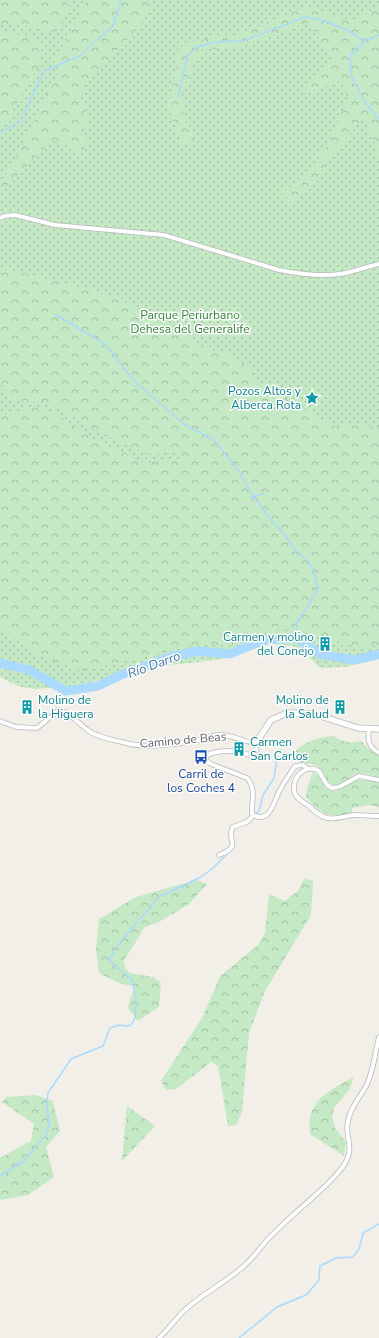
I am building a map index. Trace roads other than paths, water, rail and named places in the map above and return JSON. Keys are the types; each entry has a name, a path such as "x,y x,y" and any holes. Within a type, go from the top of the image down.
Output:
{"street":[{"path":"0,218 15,215 55,225 164,234 293,273 330,275 342,274 379,264"},
{"name":"Camino de Beas","path":"0,721 16,727 37,728 59,710 71,715 88,731 96,735 142,746 190,741 218,735 230,735 248,742 256,743"},
{"path":"254,815 252,812 253,789 251,782 247,778 210,764 207,762 205,757 207,755 223,752 254,756 257,755 256,743 271,720 284,714 300,712 314,714 355,727 379,729"},
{"path":"369,729 369,743 374,751 379,753"},
{"path":"254,815 262,816 270,812 280,789 296,766 303,765 308,769"},
{"path":"379,780 359,776 339,787 332,788 327,785 319,771 313,768 302,771 298,775 294,789 297,797 317,813 330,818 339,819 352,816 379,816"},
{"path":"219,855 227,852 233,845 231,831 233,826 247,822 254,815"},
{"path":"159,1338 186,1309 220,1282 244,1266 269,1238 343,1166 348,1156 350,1144 348,1122 356,1101 368,1083 379,1037"}],"waterway":[{"path":"0,133 21,121 44,71 79,56 113,26 121,0"},
{"path":"178,98 187,56 197,47 216,42 243,41 305,17 322,20 347,30 365,41"},
{"path":"379,35 365,41 350,56 351,75 365,102 379,119"},
{"path":"56,315 105,344 134,381 185,425 214,440 237,468 252,494 272,521 286,536 294,549 308,561 314,573 318,589 297,623 296,638"},
{"path":"251,497 263,494"},
{"name":"Río Darro","path":"0,663 29,670 66,691 98,686 123,674 170,657 197,651 230,654 263,640 296,638 320,654 354,660 379,654"},
{"path":"256,814 259,811 263,795 274,778 277,758"},
{"path":"0,1176 24,1161 46,1135 49,1125 47,1104 48,1093 71,1059 103,1046 110,1028 119,1025 131,1025 135,1018 136,997 131,979 109,960 122,940 159,897 201,877 213,868 228,853"},
{"path":"239,1338 277,1307 306,1295 319,1280 320,1266 336,1258 353,1257 359,1249 363,1233 379,1224"}],"place":[{"name":"Pozos Altos y Alberca Rota","path":"312,398"},
{"name":"Carmen y molino del Conejo","path":"325,644"},
{"name":"Molino de la Higuera","path":"27,707"},
{"name":"Molino de la Salud","path":"340,707"},
{"name":"Carmen San Carlos","path":"239,749"},
{"name":"Carril de los Coches 4","path":"201,757"}],"park label":[{"name":"Parque Periurbano Dehesa del Generalife","path":"190,322"}]}
